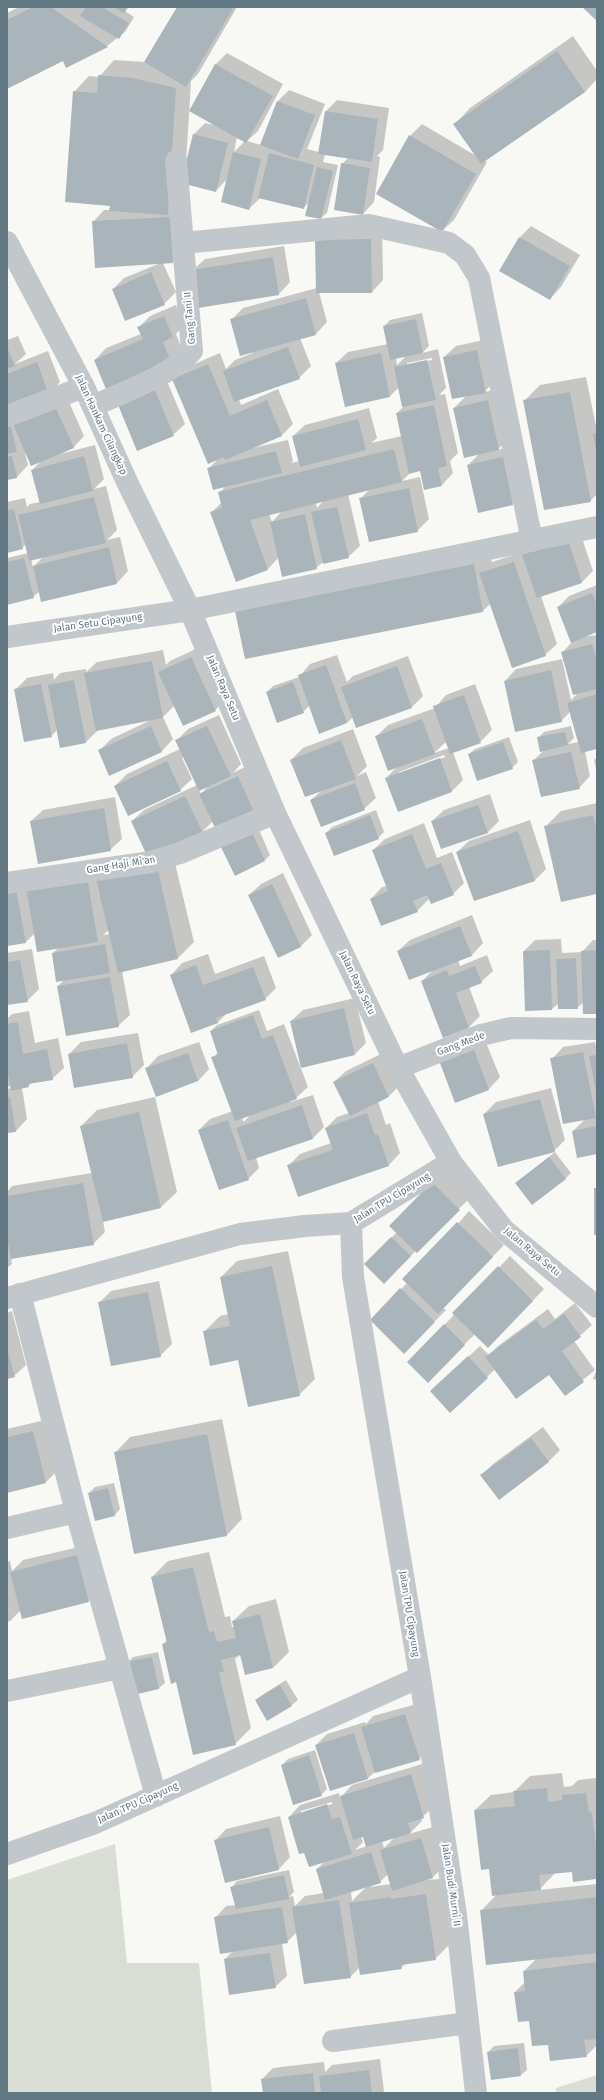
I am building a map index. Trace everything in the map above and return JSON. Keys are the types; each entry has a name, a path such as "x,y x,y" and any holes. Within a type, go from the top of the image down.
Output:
{"street":[{"path":"176,161 183,243 369,225 449,243 466,255 479,278 532,541"},
{"name":"Jalan Hankam Cilangkap","path":"7,242 84,387 190,610"},
{"name":"Gang Tani II","path":"93,406 167,373 184,362 192,351 183,243"},
{"path":"7,416 84,387"},
{"name":"Jalan Setu Cipayung","path":"7,637 190,610 532,541 597,526"},
{"name":"Jalan Raya Setu","path":"190,610 275,813 398,1068 451,1162 504,1230 597,1307"},
{"name":"Gang Haji Mi'an","path":"7,883 151,862 180,853 275,813"},
{"name":"Gang Mede","path":"398,1068 481,1034 511,1028 597,1029"},
{"name":"Jalan TPU Cipayung","path":"7,1854 95,1823 420,1677 353,1277 351,1223 451,1162"},
{"path":"156,1796 13,1296 240,1234 305,1226 351,1223"},
{"path":"7,1528 76,1512"},
{"path":"7,1691 120,1668"},
{"name":"Jalan Budi Murni II","path":"420,1677 456,1915 476,2093"},
{"path":"333,2041 468,2023"}],"shaded area":[{"path":"115,1844 127,1963 199,1963 212,2093 7,2093 7,1880"},
{"path":"597,2075 597,2093 556,2093 556,2088"}],"building":[{"path":"33,7 51,7 108,47 66,68 63,61 7,89 7,20"},
{"path":"86,7 102,7 129,23 119,39 80,16"},
{"path":"113,7 128,7 124,13"},
{"path":"177,7 234,7 186,87 144,62"},
{"path":"582,7 597,7 597,21"},
{"path":"557,51 585,92 481,164 453,124"},
{"path":"215,64 273,96 246,143 189,111"},
{"path":"98,75 133,78 176,88 168,215 109,211 110,206 65,202 73,91 97,93"},
{"path":"277,101 315,115 298,159 260,145"},
{"path":"325,111 378,119 372,162 318,154"},
{"path":"193,134 228,143 216,192 181,183"},
{"path":"409,135 476,174 442,232 376,194"},
{"path":"233,152 261,159 249,210 221,202"},
{"path":"269,153 314,165 304,209 258,198"},
{"path":"341,163 370,168 363,215 334,210"},
{"path":"317,167 333,171 321,219 305,216"},
{"path":"170,217 173,263 95,268 92,221"},
{"path":"519,237 570,266 550,300 499,271"},
{"path":"371,239 372,293 316,293 315,240"},
{"path":"273,257 279,295 198,308 192,270"},
{"path":"151,272 165,305 125,321 112,289"},
{"path":"306,298 316,335 240,356 230,319"},
{"path":"164,316 173,337 163,342 173,366 108,394 94,360 143,339 137,327"},
{"path":"416,319 423,353 390,360 383,326"},
{"path":"7,347 15,366 7,369"},
{"path":"288,347 300,379 234,402 223,371"},
{"path":"477,350 486,393 452,399 443,357"},
{"path":"381,353 390,397 345,407 335,363"},
{"path":"427,360 436,400 402,407 394,367"},
{"path":"37,362 49,395 10,410 7,401 7,374"},
{"path":"208,364 230,416 267,400 282,436 225,460 224,457 208,464 172,379"},
{"path":"153,385 174,436 137,451 116,400"},
{"path":"570,392 591,502 544,510 523,400"},
{"path":"488,400 499,450 464,458 453,408"},
{"path":"434,405 447,466 438,468 442,486 424,490 420,471 409,474 396,413"},
{"path":"55,406 74,448 31,466 13,424"},
{"path":"9,419 17,452 7,454 7,420"},
{"path":"358,419 366,450 300,467 292,436"},
{"path":"597,433 597,451 596,451 593,434"},
{"path":"394,449 402,482 250,520 268,570 236,582 210,512 222,508 218,492"},
{"path":"276,451 282,473 213,490 207,468"},
{"path":"12,456 17,478 7,480 7,457"},
{"path":"84,456 93,491 40,504 31,470"},
{"path":"503,457 513,505 478,513 467,465"},
{"path":"409,488 418,532 369,542 359,498"},
{"path":"94,497 106,543 29,561 18,515"},
{"path":"337,507 349,558 323,564 311,512"},
{"path":"14,509 23,549 7,553 7,510"},
{"path":"305,514 317,569 282,577 270,522"},
{"path":"568,539 582,583 537,598 522,555"},
{"path":"109,547 117,584 41,602 33,566"},
{"path":"24,558 34,598 7,605 7,562"},
{"path":"514,562 546,656 512,668 479,573"},
{"path":"474,564 483,612 245,659 235,611"},
{"path":"592,593 597,605 597,632 571,643 557,607"},
{"path":"592,644 597,660 597,689 573,695 561,652"},
{"path":"191,657 216,711 183,726 158,672"},
{"path":"152,661 163,718 96,731 84,673"},
{"path":"326,665 347,723 319,734 298,675"},
{"path":"397,666 412,708 356,728 341,687"},
{"path":"551,670 562,722 515,732 504,681"},
{"path":"74,680 86,743 60,748 48,685"},
{"path":"293,682 304,713 277,723 266,692"},
{"path":"41,684 52,737 24,742 14,689"},
{"path":"597,694 597,749 581,753 567,703"},
{"path":"464,695 481,743 450,754 433,706"},
{"path":"422,719 435,754 388,771 375,736"},
{"path":"151,726 162,752 109,776 98,750"},
{"path":"207,726 231,776 199,791 175,740"},
{"path":"565,732 568,745 540,752 537,737"},
{"path":"341,740 356,779 305,797 290,760"},
{"path":"503,742 513,769 477,781 468,754"},
{"path":"571,752 580,789 541,797 532,760"},
{"path":"440,758 452,792 398,812 385,778"},
{"path":"167,761 181,791 128,816 114,786"},
{"path":"238,776 255,814 217,832 199,794"},
{"path":"355,783 365,810 321,827 310,800"},
{"path":"185,796 203,833 148,858 131,821"},
{"path":"478,805 488,833 441,849 431,821"},
{"path":"104,808 111,851 38,864 30,821"},
{"path":"370,815 379,839 334,856 325,833"},
{"path":"593,815 597,831 597,894 561,902 544,826"},
{"path":"250,828 265,861 235,876 219,843"},
{"path":"518,831 535,881 474,901 456,852"},
{"path":"412,834 426,869 441,863 454,895 431,904 427,895 413,901 418,912 381,926 370,899 388,891 372,850"},
{"path":"157,866 178,959 118,973 96,879"},
{"path":"87,876 98,942 37,952 26,887"},
{"path":"272,884 301,947 278,958 248,895"},
{"path":"16,889 26,943 7,946 7,890"},
{"path":"460,926 472,956 409,980 397,951"},
{"path":"105,944 110,973 56,982 52,953"},
{"path":"550,950 552,1010 525,1011 523,951"},
{"path":"597,950 597,1014 583,1014 581,951"},
{"path":"576,958 578,1009 558,1009 556,959"},
{"path":"20,960 28,1002 7,1005 7,962"},
{"path":"196,965 203,985 253,967 266,1000 216,1018 218,1023 191,1033 170,975"},
{"path":"475,966 482,983 456,993 469,1028 443,1038 421,981 447,970 449,976"},
{"path":"110,977 119,1027 66,1036 57,986"},
{"path":"344,1008 355,1055 301,1068 290,1021"},
{"path":"253,1015 262,1039 273,1035 297,1099 235,1121 211,1057 218,1055 210,1031"},
{"path":"18,1022 23,1054 47,1049 53,1080 28,1084 29,1087 11,1091 7,1068 7,1024"},
{"path":"127,1043 133,1078 74,1088 68,1054"},
{"path":"474,1050 489,1090 455,1103 440,1063"},
{"path":"583,1052 596,1118 563,1124 550,1058"},
{"path":"188,1053 198,1081 156,1097 145,1068"},
{"path":"597,1055 597,1092 596,1092 589,1056"},
{"path":"373,1063 389,1097 350,1116 333,1082"},
{"path":"10,1097 16,1132 7,1133 7,1098"},
{"path":"540,1099 555,1152 498,1167 483,1114"},
{"path":"302,1105 313,1139 248,1161 236,1128"},
{"path":"139,1112 161,1208 103,1222 80,1126"},
{"path":"367,1113 375,1135 378,1134 389,1166 298,1197 287,1165 333,1150 325,1128"},
{"path":"228,1120 249,1180 219,1190 198,1130"},
{"path":"597,1126 597,1154 577,1158 572,1131"},
{"path":"549,1157 566,1179 532,1205 515,1183"},
{"path":"432,1182 460,1210 417,1253 389,1226"},
{"path":"83,1183 94,1245 11,1259 7,1238 7,1196"},
{"path":"594,1188 597,1188 597,1235 594,1235"},
{"path":"457,1222 493,1257 438,1314 402,1279"},
{"path":"391,1237 411,1256 384,1284 364,1264"},
{"path":"272,1266 300,1396 248,1407 238,1360 210,1366 203,1331 230,1326 220,1277"},
{"path":"498,1266 533,1301 488,1348 452,1313"},
{"path":"400,1288 435,1322 404,1354 370,1320"},
{"path":"148,1292 161,1357 111,1366 98,1302"},
{"path":"564,1314 581,1337 562,1351 584,1382 565,1396 549,1375 516,1399 485,1357 536,1320 543,1329"},
{"path":"444,1324 465,1345 428,1383 407,1362"},
{"path":"7,1349 15,1377 7,1379"},
{"path":"468,1356 488,1378 450,1413 430,1391"},
{"path":"33,1431 46,1483 7,1493 7,1437"},
{"path":"207,1434 227,1536 134,1554 114,1452"},
{"path":"531,1438 549,1462 499,1500 480,1475"},
{"path":"108,1488 115,1516 95,1521 88,1493"},
{"path":"77,1555 89,1602 22,1619 10,1572"},
{"path":"193,1567 209,1632 214,1631 217,1642 236,1638 232,1621 260,1614 273,1668 245,1675 240,1655 221,1660 224,1671 219,1673 236,1745 193,1755 176,1682 171,1684 162,1644 167,1643 151,1577"},
{"path":"152,1657 159,1689 133,1695 126,1662"},
{"path":"280,1685 292,1706 267,1721 255,1700"},
{"path":"405,1714 420,1760 375,1773 361,1727"},
{"path":"354,1733 368,1779 330,1791 315,1745"},
{"path":"309,1755 322,1796 293,1805 281,1765"},
{"path":"411,1774 424,1818 408,1823 411,1833 366,1847 363,1837 353,1840 340,1796"},
{"path":"547,1788 548,1802 562,1800 562,1795 586,1793 589,1812 592,1813 597,1854 596,1879 573,1882 572,1872 539,1875 541,1890 492,1896 489,1869 481,1870 474,1810 515,1806 513,1791"},
{"path":"327,1804 332,1819 340,1817 352,1854 309,1867 304,1853 299,1854 288,1817"},
{"path":"269,1827 279,1870 225,1883 214,1840"},
{"path":"421,1838 433,1878 392,1891 380,1850"},
{"path":"371,1852 381,1883 325,1900 316,1869"},
{"path":"284,1875 289,1899 236,1909 230,1887"},
{"path":"426,1894 436,1960 401,1965 402,1969 360,1975 349,1903"},
{"path":"597,1897 597,1953 486,1965 480,1910"},
{"path":"339,1900 351,1978 304,1984 292,1907"},
{"path":"282,1907 288,1943 220,1954 214,1917"},
{"path":"270,1953 276,1988 229,1995 224,1959"},
{"path":"597,1962 597,2039 584,2040 587,2057 550,2061 548,2045 532,2046 529,2021 518,2022 514,1992 525,1991 523,1971"},
{"path":"518,2048 521,2076 491,2080 487,2052"},
{"path":"369,2070 372,2093 321,2093 319,2076"},
{"path":"313,2073 315,2093 263,2093 261,2079"}]}
